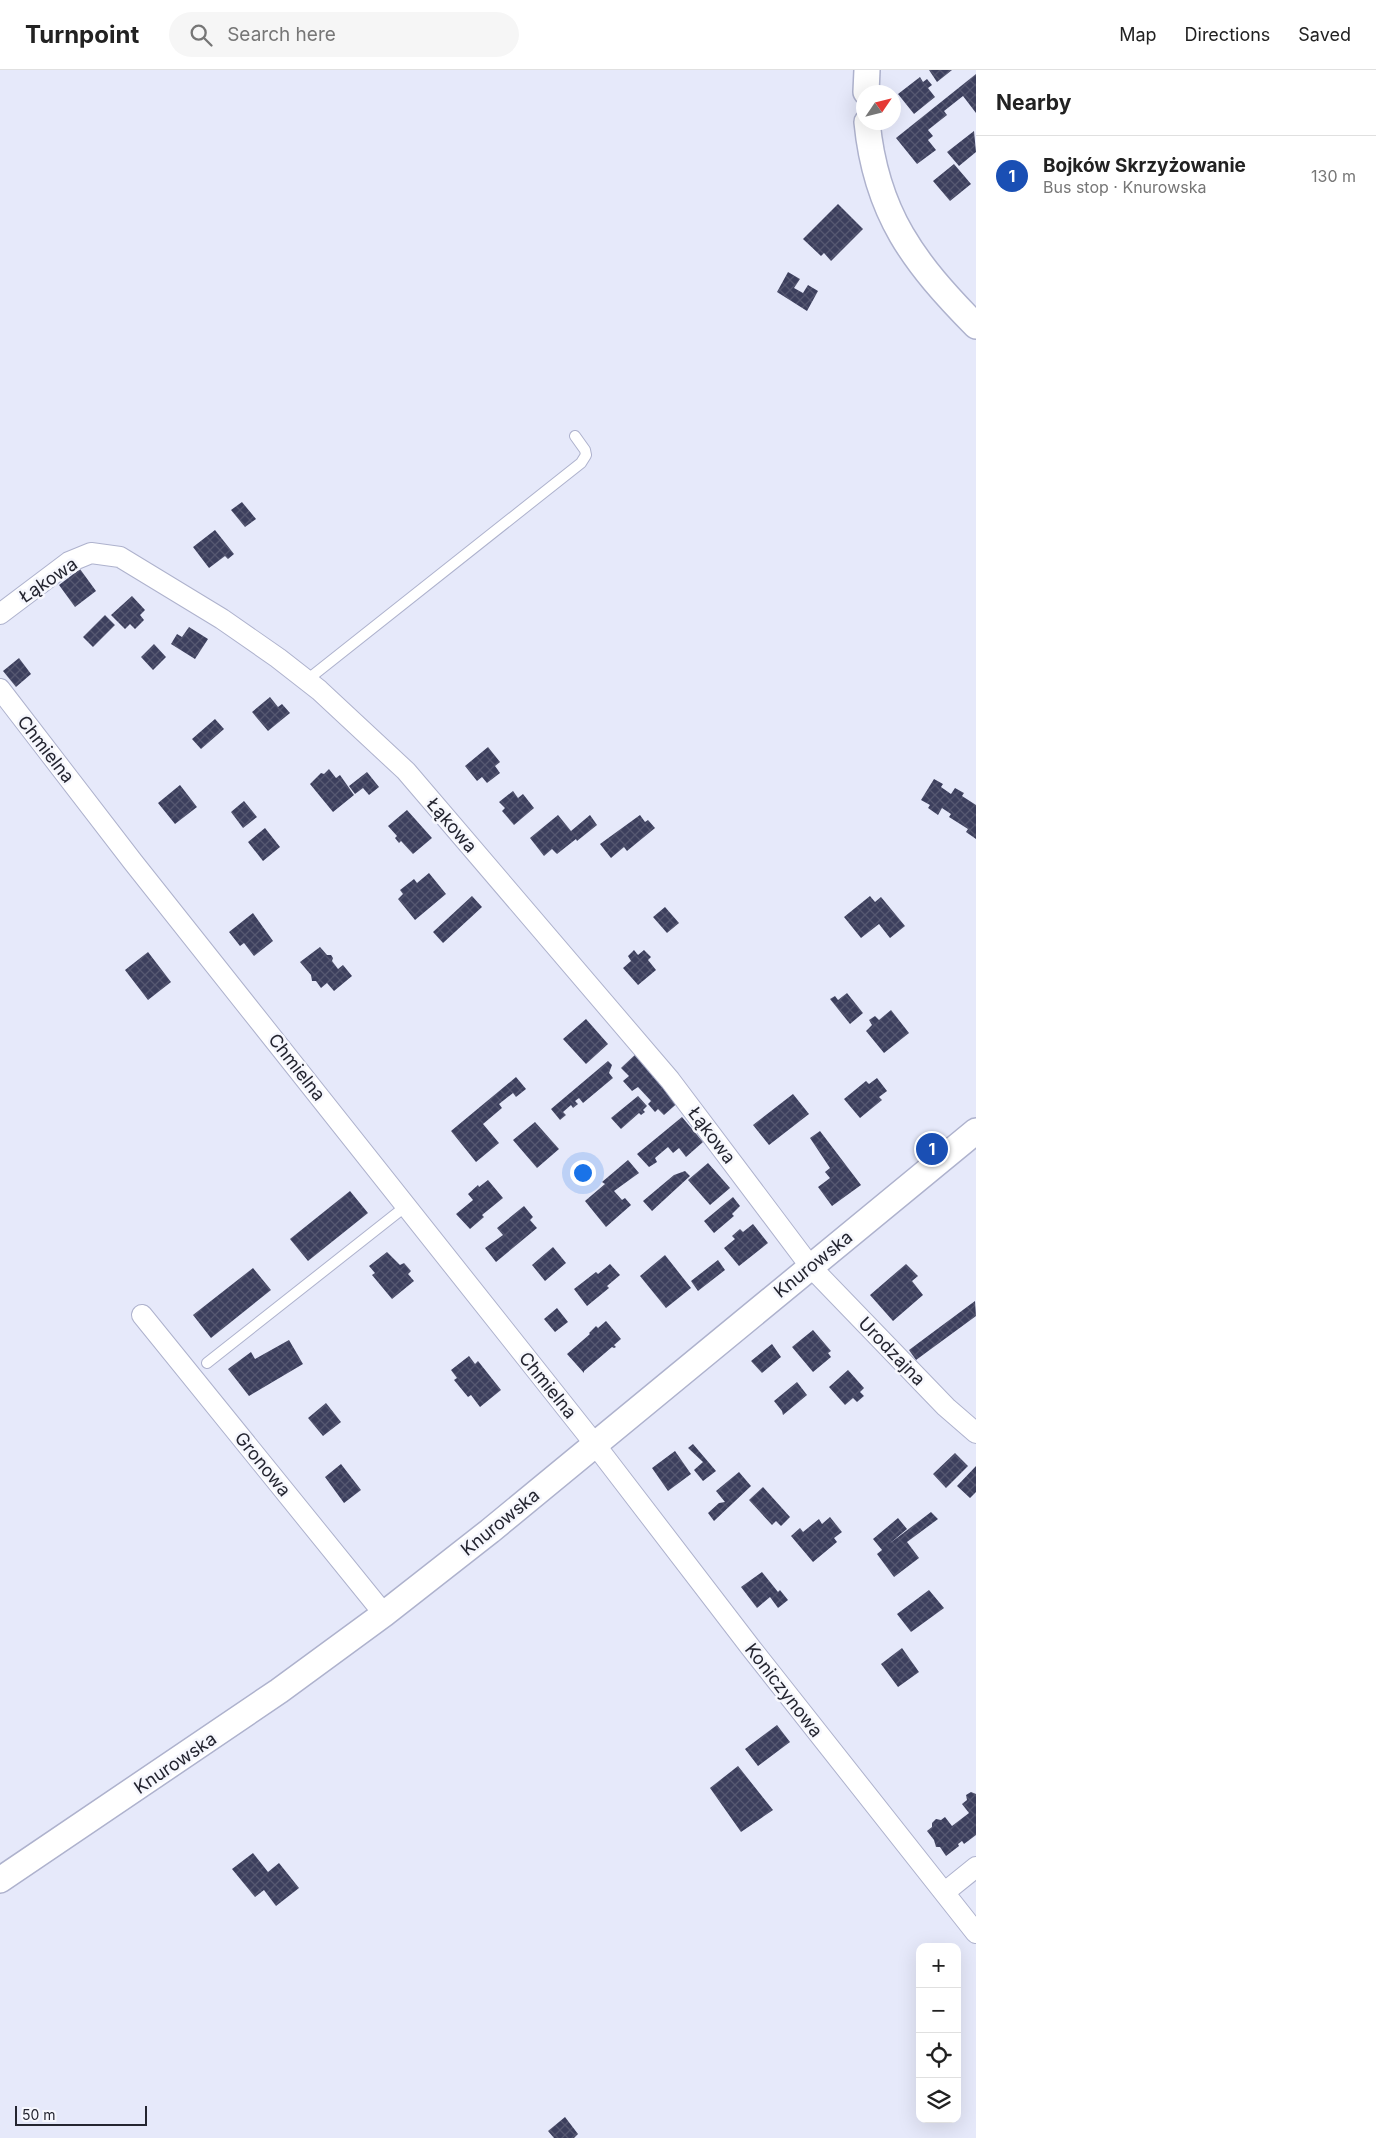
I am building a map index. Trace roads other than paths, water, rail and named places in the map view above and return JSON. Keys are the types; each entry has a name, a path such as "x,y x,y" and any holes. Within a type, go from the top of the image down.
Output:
{"street":[{"path":"866,85 867,70"},
{"path":"869,130 879,185 899,230 930,278 976,326"},
{"name":"Łąkowa","path":"0,614 69,562 91,552 120,557 222,619 307,680 406,770 670,1080 810,1266"},
{"name":"Chmielna","path":"0,689 133,862 595,1444"},
{"name":"Knurowska","path":"0,1880 279,1691 384,1614 498,1524 976,1131"},
{"name":"Urodzajna","path":"810,1266 946,1407 976,1433"},
{"name":"Gronowa","path":"142,1315 384,1614"},
{"name":"Koniczynowa","path":"595,1444 751,1648 976,1933"},
{"path":"945,1892 976,1867"}],"lane":[{"path":"307,680 581,463 586,455 585,450 574,436"},
{"path":"207,1363 406,1206"}],"place":[{"name":"Bojków Skrzyżowanie","path":"932,1149"}]}
